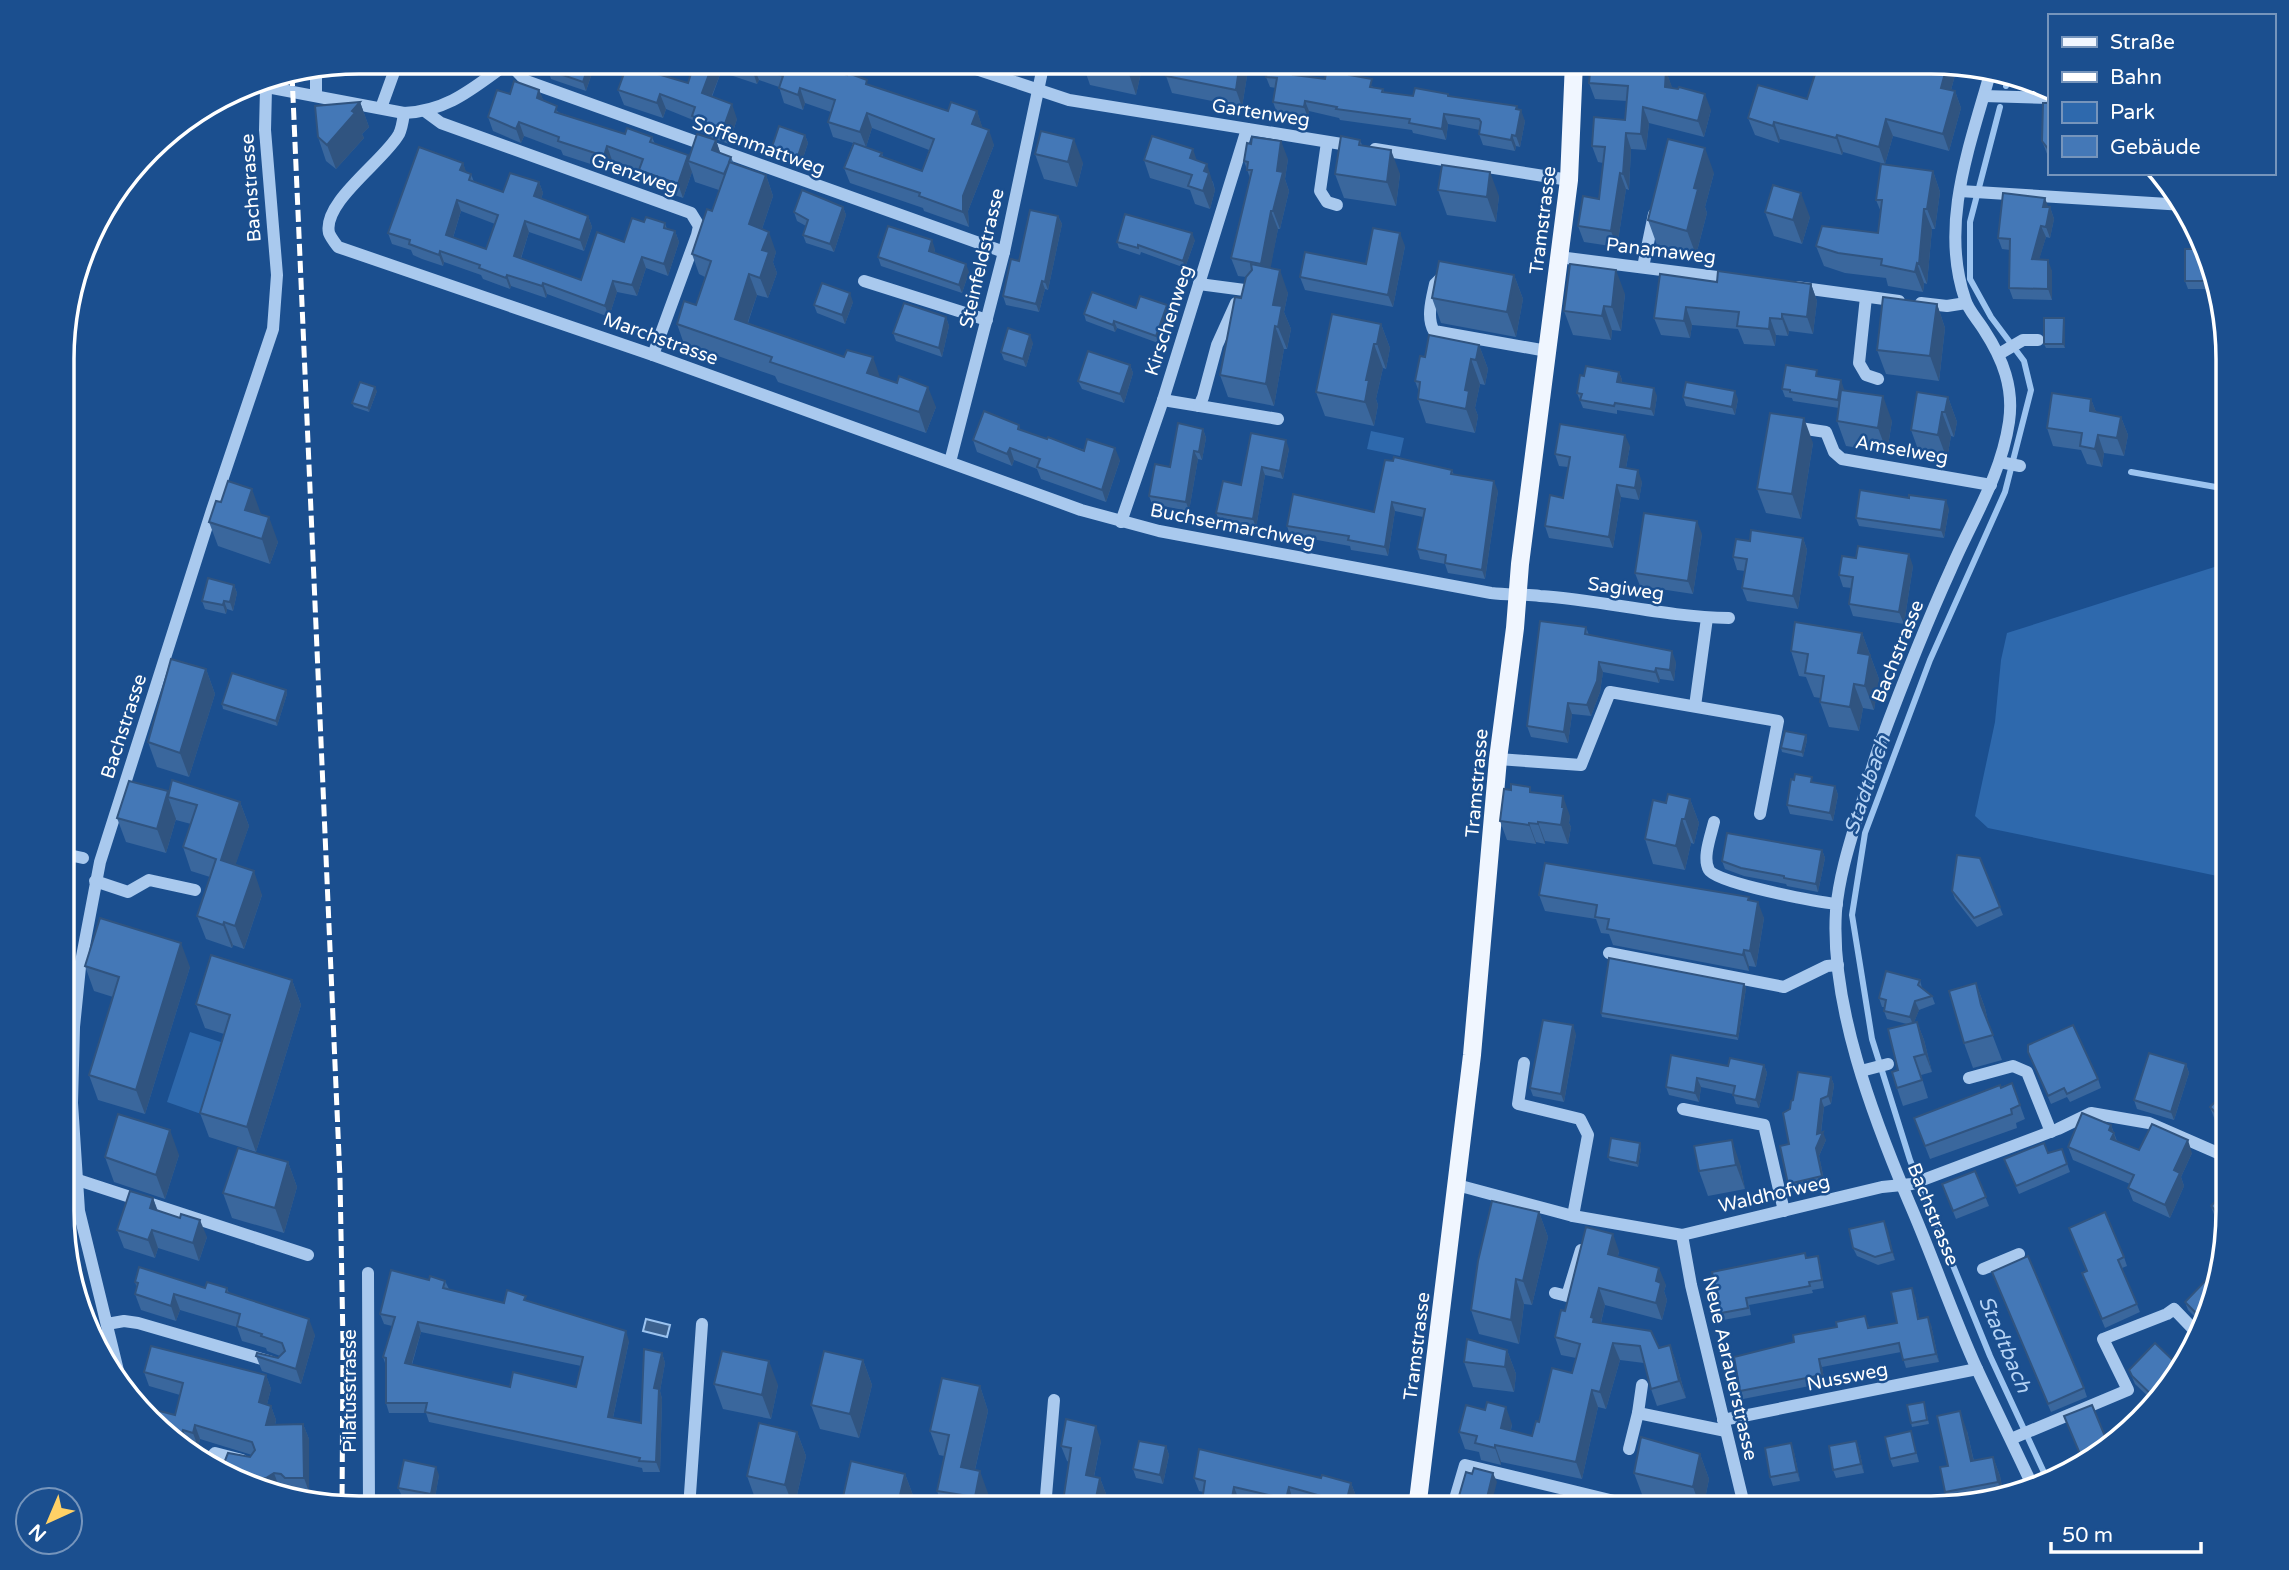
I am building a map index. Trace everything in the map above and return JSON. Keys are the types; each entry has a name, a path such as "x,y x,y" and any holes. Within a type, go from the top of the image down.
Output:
{"main road":[{"name":"Tramstrasse","path":"1418,1497 1472,1055 1498,759 1569,180 1574,73"}],"street":[{"path":"381,108 394,73"},
{"path":"269,88 404,113 426,112 459,98 494,73"},
{"name":"Soffenmattweg","path":"519,73 526,81 1004,253"},
{"name":"Gartenweg","path":"987,73 1069,100 1569,180"},
{"name":"Steinfeldstrasse","path":"950,462 1004,253 1041,73"},
{"path":"316,77 316,95"},
{"name":"Bachstrasse","path":"1988,80 1960,191 1955,219 1955,244 1958,273 1966,303 2008,348 2009,464 1991,485 1952,565 1879,748 1847,854 1837,904 1838,965 1846,1013 1861,1071 1912,1182 1977,1369 2014,1438 2030,1478"},
{"name":"Bachstrasse","path":"74,1027 80,967 95,881 212,510 273,329 277,275 265,130 266,89"},
{"path":"1984,96 2044,97"},
{"name":"Grenzweg","path":"426,112 441,123 691,214 699,226 697,235 653,355"},
{"name":"Marchstrasse","path":"404,113 399,133 386,151 357,179 330,220 330,234 338,247 653,355 950,462"},
{"name":"Kirschenweg","path":"1121,522 1163,400 1247,129"},
{"path":"1326,142 1320,191 1327,202 1337,205"},
{"path":"1960,191 2170,204"},
{"path":"1643,267 1656,202"},
{"name":"Panamaweg","path":"1559,257 1747,281"},
{"path":"1453,272 1442,275 1434,284 1430,317 1434,331 1546,351"},
{"path":"864,281 987,320"},
{"path":"1199,284 1252,291"},
{"path":"1786,286 1947,306 1966,303"},
{"path":"1866,297 1858,363 1866,375 1878,379"},
{"path":"1199,406 1217,345 1236,303"},
{"path":"2008,348 2023,340 2038,340"},
{"path":"1163,400 1278,419"},
{"name":"Amselweg","path":"1779,424 1826,432 1834,452 1842,459 1991,485"},
{"name":"Buchsermarchweg","path":"950,462 1081,510 1159,531 1517,596"},
{"name":"Sagiweg","path":"1517,596 1539,596 1707,618 1729,618"},
{"path":"1695,706 1707,618"},
{"path":"1498,759 1581,765 1609,692 1778,721 1760,814"},
{"path":"1714,822 1707,860 1709,871 1718,879 1773,893 1837,904"},
{"path":"74,856 83,858"},
{"path":"95,881 128,892 149,880 195,890"},
{"path":"1609,953 1784,987 1827,966 1838,965"},
{"path":"1524,1063 1518,1104 1580,1119 1588,1135 1573,1216"},
{"path":"1861,1071 1888,1064"},
{"path":"1969,1078 2013,1066 2027,1072 2050,1132"},
{"path":"1683,1110 1764,1125 1784,1211"},
{"name":"Waldhofweg","path":"1457,1185 1573,1216 1587,1229 1682,1235 1912,1182 2050,1132 2091,1113 2149,1124 2216,1152"},
{"name":"Bachstrasse","path":"74,1129 79,1211 116,1361"},
{"path":"78,1181 308,1255"},
{"path":"1555,1293 1567,1296 1587,1229"},
{"name":"Neue Aarauerstrasse","path":"1682,1235 1691,1285 1742,1497"},
{"path":"1983,1269 2019,1254"},
{"name":"Pilatusstrasse","path":"368,1273 373,1497"},
{"path":"2014,1438 2128,1390 2103,1339 2174,1309 2191,1327"},
{"path":"107,1324 124,1321 138,1323 282,1365"},
{"path":"690,1497 702,1324"},
{"name":"Nussweg","path":"1724,1425 1977,1369"},
{"path":"1629,1449 1642,1384"},
{"path":"1046,1497 1054,1400"},
{"path":"1638,1413 1724,1425"},
{"path":"212,1456 215,1453 252,1463"},
{"path":"1455,1497 1465,1465 1597,1497"}],"green space":[{"path":"1371,431 1404,438 1400,456 1367,449"},
{"path":"2216,566 2216,876 1988,828 1975,816 1995,722 2001,660 2007,633"},
{"path":"190,1032 227,1044 204,1115 167,1102"}],"shaded area":[{"path":"646,1319 670,1325 667,1337 643,1331"}],"building":[{"path":"557,73 586,73 583,82"},
{"path":"624,73 654,73 688,83 691,73 710,73 702,93 732,104 723,129 692,116 695,107 660,94 657,103 618,90"},
{"path":"775,73 848,73 867,80 866,84 948,111 951,102 977,111 972,124 989,130 963,196 963,212 919,196 920,193 844,168 854,143 882,153 880,156 922,171 934,139 867,113 860,132 828,122 835,100 800,88 798,95 779,88 783,76"},
{"path":"1166,73 1238,73 1236,90 1166,76"},
{"path":"1267,73 1293,73 1325,79 1326,73 1349,73 1372,79 1370,87 1383,89 1382,92 1413,96 1415,88 1448,96 1517,106 1516,109 1521,110 1516,136 1512,135 1511,140 1479,134 1479,119 1444,114 1442,129 1409,123 1410,119 1336,109 1337,107 1305,101 1304,107 1273,102 1277,78 1266,77"},
{"path":"1590,73 1666,73 1665,87 1679,87 1705,94 1698,121 1643,107 1641,134 1626,133 1623,174 1620,173 1611,231 1578,226 1583,196 1599,199 1605,147 1592,146 1594,117 1625,120 1628,86 1589,83"},
{"path":"1815,73 1945,74 1941,88 1955,91 1943,134 1886,119 1879,147 1837,135 1836,138 1774,122 1773,126 1748,118 1758,85 1807,99"},
{"path":"514,81 539,90 537,98 557,106 555,112 625,134 627,128 652,137 650,142 688,155 678,184 639,170 643,159 607,146 604,156 558,141 559,137 519,122 516,129 488,117 497,90 510,94"},
{"path":"360,102 352,111 355,113 327,145 318,137 315,106"},
{"path":"2043,103 2048,103 2048,149 2042,141"},
{"path":"779,126 805,135 797,159 771,150"},
{"path":"1041,131 1074,139 1068,162 1035,154"},
{"path":"697,134 716,140 712,150 731,157 729,162 766,175 749,224 769,232 762,250 769,252 760,278 749,274 735,319 844,357 847,350 873,357 867,373 897,383 899,376 928,387 919,412 770,362 772,357 677,324 684,301 696,305 711,261 692,254 707,209 712,211 729,163 724,174 688,161"},
{"path":"1152,136 1193,149 1190,158 1207,164 1204,171 1209,173 1203,191 1188,186 1192,175 1144,160"},
{"path":"1341,136 1360,140 1359,145 1391,150 1387,182 1335,174"},
{"path":"1252,137 1281,141 1277,171 1283,172 1271,211 1261,264 1231,258 1252,170 1247,170 1248,162 1244,161 1247,143 1251,144"},
{"path":"1668,139 1705,148 1694,188 1698,189 1687,231 1648,220"},
{"path":"419,147 463,163 460,170 471,174 469,180 503,192 510,173 539,182 534,196 588,216 580,240 525,221 514,256 581,280 597,232 624,242 632,218 644,222 646,217 665,223 664,228 675,231 664,264 642,257 632,285 613,281 605,306 543,283 542,286 507,275 506,278 479,268 480,265 440,251 439,255 409,244 410,240 388,233","holes":["457,200 498,215 486,249 446,235"]},
{"path":"1881,164 1933,171 1927,209 1924,209 1919,264 1917,263 1915,272 1881,265 1882,259 1838,253 1816,246 1822,226 1878,233 1882,200 1876,200"},
{"path":"1442,165 1490,172 1487,197 1438,190"},
{"path":"1773,185 1801,193 1793,220 1765,212"},
{"path":"802,190 843,207 830,244 803,235 808,220 794,212"},
{"path":"2003,193 2045,198 2043,207 2050,207 2046,227 2041,226 2032,259 2048,260 2048,289 2009,288 2010,239 1998,238"},
{"path":"1030,210 1058,216 1045,282 1042,281 1036,304 1003,296 1011,259 1019,261"},
{"path":"1125,214 1192,233 1183,261 1138,245 1138,248 1117,242"},
{"path":"888,226 932,240 929,251 966,264 959,285 878,257"},
{"path":"1373,228 1400,233 1388,295 1300,277 1305,252 1366,264"},
{"path":"2185,249 2194,249 2205,281 2185,281"},
{"path":"1439,261 1514,275 1507,312 1432,298"},
{"path":"1251,264 1280,270 1273,305 1282,306 1278,327 1275,326 1266,384 1220,375 1235,297 1241,298 1246,277 1252,270"},
{"path":"1570,264 1616,270 1612,307 1604,306 1602,316 1564,311"},
{"path":"1718,271 1811,284 1807,317 1782,314 1782,319 1770,318 1769,329 1737,326 1739,312 1686,307 1684,321 1654,318 1660,274 1717,282"},
{"path":"822,283 850,293 842,315 814,305"},
{"path":"1092,292 1136,308 1140,296 1167,305 1156,336 1084,314"},
{"path":"1883,297 1937,304 1930,356 1877,350"},
{"path":"904,303 946,317 939,348 893,333"},
{"path":"1332,314 1381,324 1366,380 1369,380 1365,402 1316,392"},
{"path":"2044,318 2064,318 2063,344 2044,344"},
{"path":"1008,328 1030,335 1023,359 1001,352"},
{"path":"1429,335 1479,345 1476,360 1471,359 1465,390 1469,391 1466,409 1418,399 1420,382 1415,381 1420,356 1425,357"},
{"path":"1088,351 1130,365 1120,394 1078,381"},
{"path":"1786,365 1817,370 1816,376 1841,380 1838,400 1782,389"},
{"path":"1586,366 1619,372 1617,382 1654,388 1651,409 1580,400 1582,394 1577,393 1580,375 1584,376"},
{"path":"360,382 375,387 368,408 352,403"},
{"path":"1686,382 1735,391 1732,407 1683,397"},
{"path":"1841,390 1883,396 1878,428 1837,421"},
{"path":"1917,392 1948,397 1938,435 1911,430"},
{"path":"2052,393 2091,399 2090,411 2121,417 2117,438 2098,435 2095,449 2080,446 2082,433 2047,428"},
{"path":"984,411 1019,425 1018,429 1084,451 1087,439 1115,448 1102,490 1037,467 1040,459 1010,448 1007,454 973,440"},
{"path":"1770,413 1804,418 1792,494 1757,489"},
{"path":"1178,423 1203,429 1199,452 1194,451 1186,502 1149,496 1155,464 1170,467"},
{"path":"1560,424 1625,435 1620,467 1638,470 1635,488 1617,485 1609,537 1545,526 1550,495 1563,498 1570,457 1555,454"},
{"path":"1251,433 1286,440 1280,471 1262,467 1253,519 1216,513 1223,481 1241,485"},
{"path":"1394,457 1452,470 1451,474 1494,481 1482,570 1445,563 1446,555 1417,549 1425,509 1392,502 1385,547 1348,540 1349,536 1287,526 1293,494 1374,512 1385,460 1393,461"},
{"path":"228,481 252,489 245,510 269,517 262,539 209,522 216,501 221,502"},
{"path":"1860,490 1909,498 1909,495 1946,500 1941,530 1856,518"},
{"path":"1644,513 1697,521 1688,581 1635,573"},
{"path":"1751,530 1803,538 1793,596 1742,588 1747,559 1733,557 1736,539 1750,541"},
{"path":"1858,546 1909,554 1899,612 1849,604 1853,577 1839,575 1842,556 1856,558"},
{"path":"208,578 234,585 230,602 224,601 223,605 202,601"},
{"path":"1540,621 1586,627 1585,634 1672,651 1670,670 1656,668 1655,672 1599,662 1597,681 1587,705 1568,703 1564,732 1527,726"},
{"path":"1795,622 1862,633 1858,653 1870,655 1865,686 1854,684 1850,707 1820,702 1824,676 1805,673 1808,654 1791,651"},
{"path":"171,659 206,669 180,753 148,742"},
{"path":"232,673 286,690 276,721 222,704"},
{"path":"1785,731 1806,735 1802,752 1781,748"},
{"path":"1795,774 1812,777 1811,782 1835,786 1830,813 1787,805 1791,779 1794,780"},
{"path":"172,780 240,802 221,860 254,871 235,926 197,916 216,859 183,847 197,805 168,797"},
{"path":"129,781 168,791 157,829 117,818"},
{"path":"1511,784 1530,787 1530,792 1563,796 1561,825 1500,821 1504,789 1511,790"},
{"path":"1668,794 1690,799 1676,846 1645,839 1653,800 1666,803"},
{"path":"1727,833 1822,850 1816,884 1741,868 1722,861"},
{"path":"1957,855 1980,858 2000,907 1974,918 1952,891"},
{"path":"1545,863 1749,897 1748,900 1758,902 1750,951 1744,950 1743,955 1607,929 1609,919 1595,917 1597,905 1539,895"},
{"path":"100,918 181,943 136,1090 89,1075 119,977 85,966"},
{"path":"211,955 292,980 247,1127 200,1113 230,1015 196,1004"},
{"path":"1609,958 1744,984 1737,1036 1601,1013"},
{"path":"1886,971 1920,980 1918,985 1932,996 1915,1001 1910,1017 1884,1011 1886,1000 1879,998"},
{"path":"1976,983 1993,1035 1964,1043 1949,991"},
{"path":"1543,1020 1573,1025 1561,1094 1530,1088"},
{"path":"1917,1022 1925,1054 1914,1057 1922,1080 1897,1088 1892,1072 1898,1070 1888,1029"},
{"path":"2073,1025 2098,1079 2067,1094 2064,1088 2048,1096 2028,1052 2028,1045"},
{"path":"2149,1053 2186,1064 2171,1112 2134,1100"},
{"path":"1671,1055 1728,1066 1730,1058 1764,1065 1756,1100 1733,1095 1735,1086 1697,1078 1695,1093 1666,1087"},
{"path":"1798,1072 1831,1077 1828,1096 1821,1099 1817,1134 1823,1132 1816,1148 1822,1176 1788,1184 1780,1146 1789,1144 1783,1113 1790,1109"},
{"path":"2012,1083 2020,1105 2011,1109 2012,1114 1925,1146 1914,1118 2000,1085 2001,1088"},
{"path":"2216,1101 2216,1113 2210,1107"},
{"path":"2082,1113 2111,1125 2109,1130 2114,1133 2111,1139 2139,1150 2152,1124 2188,1140 2174,1170 2180,1173 2165,1205 2128,1188 2134,1175 2068,1147"},
{"path":"118,1114 170,1130 156,1175 105,1157"},
{"path":"1611,1138 1640,1143 1637,1163 1608,1157"},
{"path":"1732,1140 1736,1165 1699,1171 1694,1146"},
{"path":"2044,1143 2048,1153 2062,1149 2067,1164 2016,1186 2004,1159"},
{"path":"238,1148 288,1162 275,1208 223,1193"},
{"path":"1975,1171 1986,1197 1953,1211 1942,1184"},
{"path":"130,1191 153,1198 150,1208 180,1218 181,1214 200,1220 193,1243 152,1230 148,1240 117,1230"},
{"path":"1492,1201 1539,1212 1523,1281 1516,1279 1511,1320 1471,1310 1478,1261"},
{"path":"2105,1212 2124,1257 2118,1260 2137,1304 2102,1319 2082,1273 2087,1271 2069,1228"},
{"path":"1884,1221 1892,1252 1875,1257 1853,1248 1849,1229"},
{"path":"1586,1227 1613,1234 1608,1254 1659,1268 1656,1281 1661,1283 1656,1303 1599,1288 1591,1317 1594,1318 1593,1322 1651,1331 1659,1348 1670,1345 1679,1381 1651,1389 1640,1346 1613,1343 1600,1392 1592,1390 1576,1462 1475,1443 1477,1436 1459,1432 1466,1405 1485,1410 1487,1402 1506,1407 1501,1428 1532,1436 1536,1421 1539,1422 1552,1368 1572,1373 1580,1344 1555,1337 1561,1310 1565,1311"},
{"path":"1805,1253 1806,1258 1818,1256 1822,1280 1809,1282 1810,1286 1746,1298 1748,1308 1721,1313 1712,1272"},
{"path":"2028,1256 2084,1388 2048,1404 1992,1272"},
{"path":"139,1267 205,1288 207,1282 227,1288 226,1292 309,1319 296,1369 256,1356 257,1353 278,1358 285,1351 282,1343 237,1326 240,1314 174,1294 171,1306 135,1294"},
{"path":"391,1270 429,1280 430,1276 445,1281 443,1288 504,1303 507,1290 526,1296 524,1300 626,1331 608,1417 641,1423 644,1349 662,1353 654,1388 659,1389 656,1462 639,1461 640,1458 425,1412 427,1403 386,1403 386,1358 383,1357 395,1317 380,1314","holes":["418,1322 583,1357 576,1387 513,1372 510,1387 405,1363"]},
{"path":"2208,1279 2196,1314 2185,1302"},
{"path":"1912,1288 1918,1319 1928,1317 1936,1354 1903,1360 1899,1343 1819,1359 1822,1375 1740,1391 1734,1357 1794,1342 1793,1335 1837,1327 1836,1322 1865,1316 1868,1328 1897,1323 1891,1292"},
{"path":"1467,1339 1507,1350 1505,1367 1464,1362"},
{"path":"2155,1343 2173,1361 2150,1393 2129,1370"},
{"path":"151,1346 266,1375 259,1402 271,1406 266,1425 303,1424 304,1478 285,1478 274,1473 266,1478 258,1478 224,1463 228,1453 250,1457 255,1450 252,1442 195,1425 193,1433 183,1430 181,1435 153,1409 175,1415 183,1383 144,1372"},
{"path":"722,1351 769,1361 762,1395 714,1384"},
{"path":"824,1351 863,1360 850,1414 811,1405"},
{"path":"942,1378 980,1386 961,1467 980,1471 975,1497 937,1491 949,1435 930,1431"},
{"path":"1924,1402 1927,1420 1911,1423 1907,1405"},
{"path":"2092,1405 2105,1437 2080,1454 2064,1416"},
{"path":"1960,1411 1971,1461 1993,1457 1998,1482 1945,1492 1940,1467 1948,1466 1937,1416"},
{"path":"1066,1419 1096,1426 1086,1475 1100,1478 1096,1497 1064,1497 1071,1448 1061,1446"},
{"path":"759,1423 797,1432 785,1485 747,1476"},
{"path":"1911,1431 1916,1453 1890,1459 1885,1437"},
{"path":"1641,1437 1700,1454 1693,1487 1634,1473"},
{"path":"1139,1441 1166,1446 1160,1475 1133,1469"},
{"path":"1856,1441 1861,1464 1833,1470 1829,1446"},
{"path":"1791,1443 1797,1472 1770,1477 1765,1448"},
{"path":"1199,1449 1351,1483 1348,1497 1325,1497 1289,1487 1286,1497 1277,1497 1234,1487 1232,1497 1203,1497 1205,1481 1194,1478"},
{"path":"404,1460 436,1467 431,1494 398,1488"},
{"path":"851,1461 905,1474 900,1497 843,1497"},
{"path":"1474,1468 1493,1473 1487,1497 1459,1497 1466,1472 1472,1474"}],"waterway":[{"name":"Stadtbach","path":"2000,107 1970,222 1970,279 1991,317 2024,361 2031,390 2005,492 1930,660 1865,833 1852,915 1872,1039 1910,1160 1990,1356 2044,1473"},
{"path":"2131,472 2216,487"}],"railway":[{"path":"292,81 340,1179 342,1496"}]}
